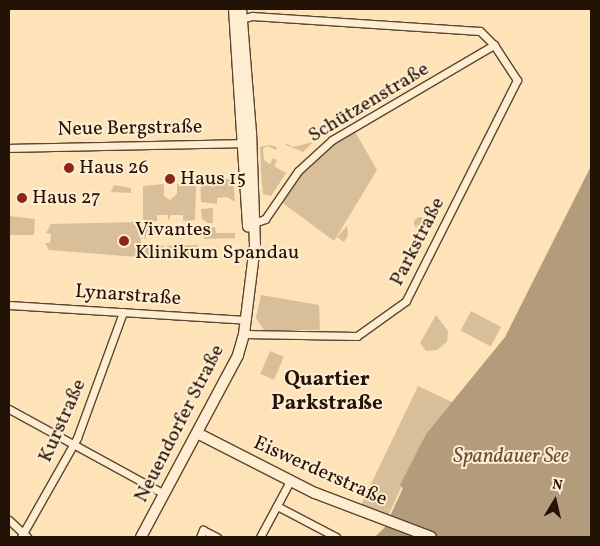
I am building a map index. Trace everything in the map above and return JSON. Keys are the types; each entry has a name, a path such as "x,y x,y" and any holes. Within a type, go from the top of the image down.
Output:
{"main road":[{"name":"Neuendorfer Straße","path":"141,537 238,355 244,334 253,265 240,16 234,9"},
{"name":"Eiswerderstraße","path":"197,433 290,481 386,521 431,537"}],"street":[{"name":"Parkstraße","path":"240,16 480,31 494,45 516,76 516,86 406,301 357,336 244,334"},
{"name":"Schützenstraße","path":"251,224 266,219 298,171 332,140 494,45"},
{"name":"Neue Bergstraße","path":"9,148 247,143"},
{"name":"Lynarstraße","path":"9,305 246,320"},
{"name":"Kurstraße","path":"24,536 74,444 123,312"},
{"path":"9,409 164,494"},
{"path":"260,537 290,481"},
{"path":"277,506 336,537"},
{"path":"9,520 24,536"},
{"path":"200,537 203,530 217,537"}],"shaded area":[{"path":"354,130 377,170 334,241 280,201 306,164"},
{"path":"313,142 303,152 286,145 286,143 293,147"},
{"path":"269,145 277,147 276,150 267,146 263,149 264,160 270,164 273,158 277,160 274,166 286,173 271,196 263,194 261,173 260,147"},
{"path":"200,175 206,175 207,180 233,179 235,202 227,197 217,198 217,204 201,202"},
{"path":"164,184 164,196 170,200 177,194 177,184 196,185 195,220 183,221 183,215 171,215 168,221 168,215 157,215 157,221 143,222 143,186"},
{"path":"114,185 131,188 131,193 111,192"},
{"path":"213,208 213,223 208,223 202,219 201,209"},
{"path":"9,216 35,219 34,235 9,235"},
{"path":"418,217 422,217 426,223 422,229 418,229 414,225 414,221"},
{"path":"140,222 141,255 137,257 49,250 45,243 50,243 51,234 46,233 51,224"},
{"path":"163,225 163,233 147,234 144,240 145,226"},
{"path":"347,226 348,235 344,242 337,237"},
{"path":"208,227 215,227 216,233 235,233 235,238 204,239 204,230"},
{"path":"144,242 147,246 198,245 197,255 192,258 145,255"},
{"path":"261,295 319,305 320,330 264,330 256,318"},
{"path":"471,311 501,327 491,346 461,330"},
{"path":"436,315 448,331 447,342 437,350 426,351 420,343"},
{"path":"270,351 284,357 274,380 260,374"},
{"path":"418,386 452,402 426,434 388,516 361,505"}],"water":[{"name":"Spandauer See","path":"591,166 591,537 375,537 385,527 403,488 400,485 426,434 505,337"}],"place":[{"name":"Haus 26","path":"69,168"},
{"name":"Haus 15","path":"170,179"},
{"name":"Haus 27","path":"22,198"},
{"name":"Vivantes Klinikum Spandau","path":"124,241"}],"district":[{"name":"Quartier Parkstraße","path":"327,392"}]}
